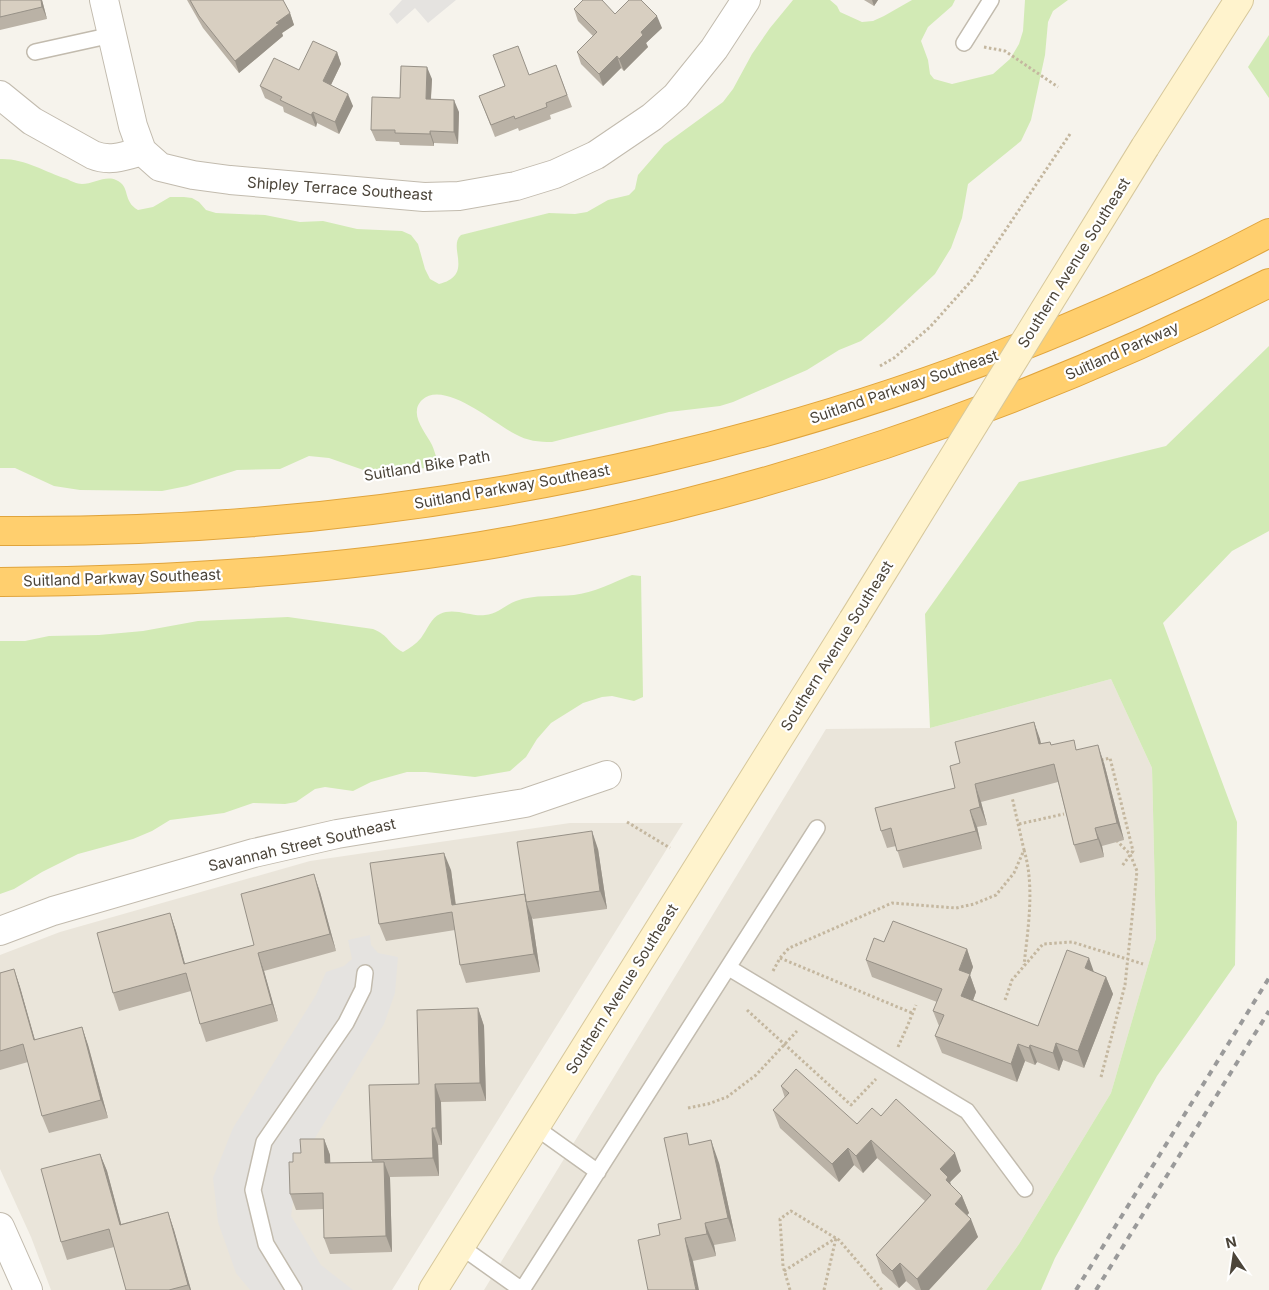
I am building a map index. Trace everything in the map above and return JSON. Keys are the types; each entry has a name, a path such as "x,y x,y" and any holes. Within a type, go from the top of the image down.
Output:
{"highway":[{"name":"Suitland Parkway Southeast","path":"0,531 159,528 284,520 446,501 617,469 726,443 879,397 1008,352 1189,274 1269,233"},
{"name":"Suitland Parkway","path":"973,413 1102,361 1217,309 1269,283"},
{"name":"Suitland Parkway Southeast","path":"0,582 170,578 290,570 384,560 483,545 605,522 711,496 881,446 973,413"}],"main road":[{"name":"Southern Avenue Southeast","path":"433,1290 853,620 1145,147 1239,0"}],"street":[{"path":"104,0 133,126 151,159"},
{"name":"Shipley Terrace Southeast","path":"151,159 193,175 424,197 459,196 488,192 532,182 555,174 596,155 662,109 700,68 728,30 746,0"},
{"path":"0,96 32,122 93,155 103,159 151,159"},
{"name":"Savannah Street Southeast","path":"0,931 54,911 254,853 345,833 525,803 607,775"},
{"path":"0,1227 28,1290"}],"lane":[{"path":"964,43 991,0"},
{"path":"35,52 112,35"},
{"path":"460,1246 522,1290 817,828"},
{"path":"729,968 967,1111 1025,1189"},
{"path":"294,1290 266,1244 252,1190 264,1142 346,1023 363,989 365,973"},
{"path":"535,1127 598,1172"}],"path":[{"path":"964,43 1005,51 1058,87"},
{"path":"879,367 894,358 930,327 972,280 1070,134"},
{"path":"1100,760 1110,758 1133,850 1122,866"},
{"path":"1012,797 1030,882 1024,966"},
{"path":"1019,824 1064,814"},
{"path":"628,822 670,848"},
{"path":"1101,1077 1125,985 1138,871 1130,854 1117,841"},
{"path":"762,988 771,977 780,958 789,948 892,903 956,908 974,904 996,895 1014,873 1024,850"},
{"path":"1006,1000 1012,980 1043,944 1072,942 1143,964"},
{"path":"780,958 912,1013"},
{"path":"747,1010 851,1105"},
{"path":"688,1108 708,1104 727,1097 756,1075 786,1045 810,1016"},
{"path":"790,1290 784,1270 780,1219 790,1211 836,1238 882,1290"},
{"path":"784,1270 836,1238"},
{"path":"824,1290 836,1238"}],"shaded area":[{"path":"402,0 456,0 428,23 415,8 397,24 389,14"},
{"path":"1111,679 1152,768 1156,938 1111,1093 1019,1244 986,1290 484,1290 826,729 930,728"},
{"path":"570,823 683,823 392,1290 51,1290 31,1237 0,1169 0,955 60,932 310,861"},
{"path":"370,935 371,945 378,953 398,957 395,993 384,1024 298,1166 291,1216 321,1265 353,1290 250,1290 236,1273 218,1222 213,1178 233,1128 316,995 326,972 344,966 352,959 348,940"}],"green space":[{"path":"793,0 830,0 837,6 840,12 862,22 873,21 912,0 955,0 952,6 928,27 921,41 928,60 930,74 934,79 952,84 993,74 1010,59 1019,44 1023,31 1025,0 1068,0 1053,11 1048,22 1045,55 1031,120 1021,141 968,184 962,218 951,248 935,274 861,341 839,350 807,370 733,402 720,406 669,412 552,442 524,438 506,429 469,405 443,395 431,395 422,400 417,409 418,419 437,459 433,464 425,468 375,474 329,458 309,456 280,469 237,470 187,486 162,491 80,490 54,486 15,468 0,468 0,159 26,163 80,184 104,179 116,180 124,186 130,202 138,210 153,207 170,197 184,197 192,198 199,202 206,210 216,213 265,215 300,222 323,221 357,229 402,231 411,235 418,244 430,279 439,284 450,280 456,274 458,268 457,246 461,235 549,213 575,214 587,212 608,200 629,195 635,189 638,175 664,145 723,102 733,89 752,54"},
{"path":"1269,35 1269,98 1248,67"},
{"path":"1269,346 1269,531 1232,551 1163,623 1237,822 1235,965 1157,1076 1055,1258 1041,1290 986,1290 1019,1244 1111,1093 1156,938 1152,768 1111,679 930,728 925,614 1019,482 1166,446"},
{"path":"632,575 641,576 643,697 634,701 612,696 602,697 583,703 551,723 537,739 526,757 510,771 475,777 407,772 371,782 353,791 325,787 315,789 296,802 285,804 253,803 224,813 170,820 152,831 133,839 78,854 14,889 0,894 0,641 25,641 49,636 99,635 143,631 198,621 288,617 373,629 382,634 403,652 419,640 434,618 445,612 490,614 523,599 581,594"}],"building":[{"path":"0,0 41,0 42,7 0,17"},
{"path":"190,0 283,0 290,13 276,23 279,24 235,61 199,16"},
{"path":"583,0 602,0 615,14 629,0 641,0 657,16 641,32 643,35 619,59 617,56 599,74 577,52 597,32 574,9"},
{"path":"313,41 337,52 323,81 348,94 335,122 313,112 311,115 280,100 282,97 260,86 274,58 299,70"},
{"path":"518,46 529,75 556,65 567,95 546,103 547,107 515,119 514,116 491,125 479,96 505,86 493,55"},
{"path":"401,66 427,67 426,99 454,100 454,132 430,131 430,134 395,133 395,130 371,130 372,97 400,98"},
{"path":"1034,722 1039,744 1050,742 1051,745 1074,740 1076,750 1098,745 1117,823 1095,828 1098,839 1074,845 1054,764 975,784 980,807 970,810 976,831 897,851 891,828 881,831 875,808 955,788 950,766 960,763 955,742"},
{"path":"592,831 600,891 526,902 517,842"},
{"path":"444,853 452,905 525,894 534,954 460,965 452,912 379,924 370,863"},
{"path":"314,874 330,934 258,953 272,1004 200,1024 186,973 113,993 97,933 170,913 184,964 254,945 241,894"},
{"path":"893,921 967,949 959,970 970,974 961,996 1038,1026 1067,950 1089,958 1085,968 1106,977 1078,1051 1056,1043 1053,1053 1030,1045 1029,1048 1018,1044 1011,1064 935,1036 944,1015 933,1011 942,989 866,960 874,938 884,942"},
{"path":"14,969 34,1040 82,1027 101,1100 42,1116 23,1044 0,1051 0,973"},
{"path":"478,1008 480,1083 435,1084 436,1128 432,1128 433,1158 372,1160 369,1085 419,1084 417,1010"},
{"path":"796,1069 857,1124 872,1108 881,1116 896,1099 955,1153 940,1169 948,1177 946,1180 962,1196 955,1204 971,1219 917,1279 900,1263 892,1271 876,1255 931,1195 871,1140 856,1156 848,1148 832,1164 773,1110 789,1093 781,1086"},
{"path":"687,1133 689,1145 711,1140 728,1218 705,1223 707,1234 685,1238 696,1290 648,1290 638,1240 660,1235 658,1224 681,1219 664,1138"},
{"path":"300,1139 324,1139 325,1163 384,1162 386,1236 324,1238 323,1193 290,1194 289,1162 293,1162 293,1153 301,1153"},
{"path":"100,1154 120,1225 168,1212 188,1285 169,1290 126,1290 109,1229 61,1242 41,1169"}],"railway":[{"path":"1076,1290 1269,978"},
{"path":"1096,1290 1269,1011"}]}
